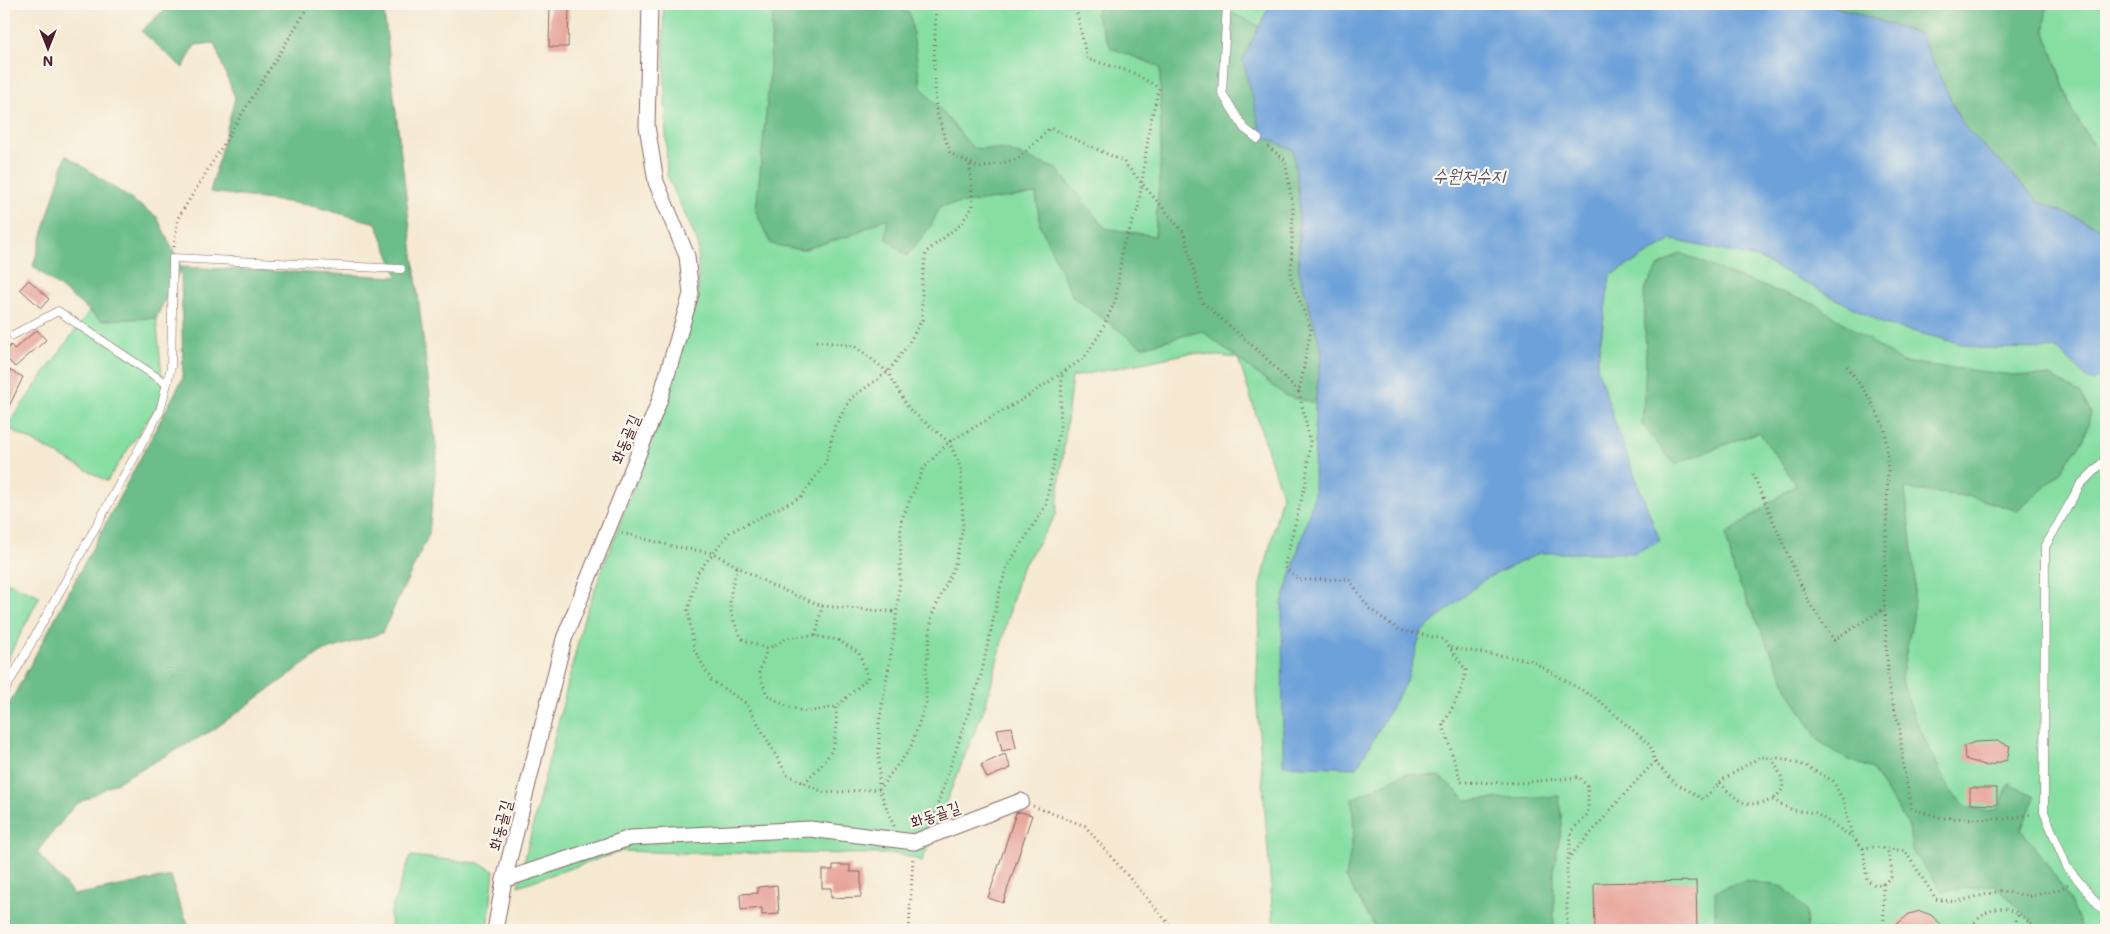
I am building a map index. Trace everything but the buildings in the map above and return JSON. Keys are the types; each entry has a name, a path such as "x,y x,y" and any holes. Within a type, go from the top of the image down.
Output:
{"street":[{"name":"화동골길","path":"497,930 496,925 504,880 564,639 659,402 691,294 687,256 656,182 647,126 650,4"},
{"name":"화동골길","path":"504,880 630,838 810,829 914,840 1021,801"}],"lane":[{"path":"1227,4 1222,93 1244,128 1258,140"},
{"path":"4,692 160,410 171,367 173,258 401,269"},
{"path":"13,334 58,311 167,384"},
{"path":"2106,459 2080,485 2045,546 2044,812 2067,867 2106,914"}],"path":[{"path":"173,258 178,218 310,4"},
{"path":"936,4 934,61 936,110 950,152 980,168 1018,158 1050,128 1123,161 1142,186 1184,233 1202,302 1264,355 1299,392"},
{"path":"914,840 879,789 879,723 897,612 902,521 923,469 949,442 1025,398 1084,358 1102,332 1116,299 1123,245 1138,210 1150,124 1159,88 1132,72 1087,59 1076,4"},
{"path":"1258,140 1285,160 1293,207 1291,279 1311,329 1299,392 1310,440 1308,465 1306,482 1284,568 1299,580 1349,579 1370,609 1399,630 1443,639 1466,670 1460,693 1443,725 1461,782 1520,783 1579,777 1588,786 1588,814 1572,830 1568,858 1567,930"},
{"path":"816,341 855,346 888,372 909,409 949,442 961,468 963,527 955,565 932,615 926,670 926,703 910,749 879,789 825,792 787,775 746,704 711,680 694,649 688,610 698,572 730,532 801,498 826,462 835,426 851,398 888,372 908,346 922,320 922,281 926,252 961,224 973,206 970,163"},
{"path":"1847,366 1870,399 1885,429 1888,480 1885,608 1889,689 1900,730 1903,766 1912,809 1943,818 2005,819 2044,812"},
{"path":"909,930 914,840 981,675 1000,589 1007,568 1046,504 1060,428 1062,372"},
{"path":"1753,474 1808,601 1834,640 1885,608"},
{"path":"607,529 676,547 713,553 770,585 822,606 897,612"},
{"path":"738,567 729,598 732,620 742,639 767,649"},
{"path":"816,636 822,606"},
{"path":"816,636 838,640 859,653 868,678 836,707 806,712 786,706 767,695 758,673 767,649 790,637 816,636"},
{"path":"1450,648 1530,660 1597,699 1650,745 1655,762 1675,783 1703,799 1720,783 1760,757 1806,766 1833,781 1844,802 1852,836"},
{"path":"804,783 828,759 837,737 836,707"},
{"path":"1720,783 1736,798 1753,806 1774,800 1782,789 1782,778 1772,758"},
{"path":"1568,858 1606,818 1626,789 1655,762"},
{"path":"1774,800 1792,810 1815,813 1852,836 1863,848 1867,880 1875,885 1883,884 1891,877 1891,865 1887,849"},
{"path":"1021,801 1085,826 1174,930"},
{"path":"1863,848 1875,846 1905,851 1936,899 1954,902 2000,891 2030,896 2058,890 2077,879"},
{"path":"1883,884 1884,930"},
{"path":"1975,930 1970,928 1987,910 2004,909 2025,918 2037,930"},
{"path":"2012,930 2018,915"}],"green space":[{"path":"171,4 383,4 437,454 429,534 382,633 321,652 213,730 75,805 37,852 74,895 171,876 178,901 191,930 4,930 4,714 183,378 181,268 156,318 101,320 33,266 66,155 157,217 181,267 398,277 376,223 308,205 210,192 235,98 214,43 195,45 183,68 141,31"},
{"path":"663,4 1827,4 2038,201 2106,231 2106,930 1274,930 1256,693 1261,585 1282,495 1238,358 1190,353 1072,377 1056,515 1020,571 986,704 922,861 899,854 622,851 518,886 584,618 670,391 698,293 698,243 667,175"},
{"path":"775,4 891,4 910,14 921,87 973,148 1006,150 1057,169 1105,228 1155,236 1161,155 1160,67 1111,48 1095,14 1101,4 1213,4 1259,26 1243,60 1293,150 1299,195 1299,271 1322,351 1315,403 1286,396 1202,331 1142,347 1073,297 1040,225 1036,194 940,206 931,226 907,256 886,238 887,218 849,236 801,250 771,244 756,212"},
{"path":"1827,4 2046,4 2045,32 2072,111 2102,158 2106,160 2106,231 2038,201 1962,124 1920,34"},
{"path":"2046,4 2106,4 2106,160 2102,158 2072,111 2045,32"},
{"path":"1681,253 1729,274 1817,305 1902,362 2013,375 2051,376 2081,394 2091,413 2084,439 2056,477 2018,511 1973,497 1905,489 1915,576 1913,618 1901,678 1914,717 1949,789 1966,807 1985,811 1999,809 2009,784 2035,797 2021,830 2056,878 2071,903 2083,930 2040,930 1995,885 1942,891 1912,850 1909,827 1872,769 1845,758 1819,741 1790,693 1734,572 1726,535 1796,484 1759,432 1674,464 1642,425 1646,365 1644,289 1660,265"},
{"path":"89,311 101,320 156,318 164,395 107,481 6,427"},
{"path":"4,581 40,596 4,666"},
{"path":"1406,773 1440,777 1467,800 1559,796 1562,825 1554,867 1554,930 1377,930 1346,878 1354,829 1352,799"},
{"path":"410,856 478,863 494,870 488,930 391,930 390,914"},
{"path":"1744,880 1784,887 1806,911 1807,930 1715,930 1715,891"}],"water":[{"name":"수원저수지","path":"1270,4 1827,4 1920,34 1962,124 2038,201 2106,231 2106,374 2091,382 2057,349 1977,348 1884,324 1758,258 1672,240 1610,276 1597,367 1620,437 1660,541 1635,553 1540,553 1485,579 1422,631 1407,680 1357,768 1283,765 1282,604 1314,496 1315,403 1322,351 1299,271 1299,195 1293,150 1262,136 1243,60"}]}
